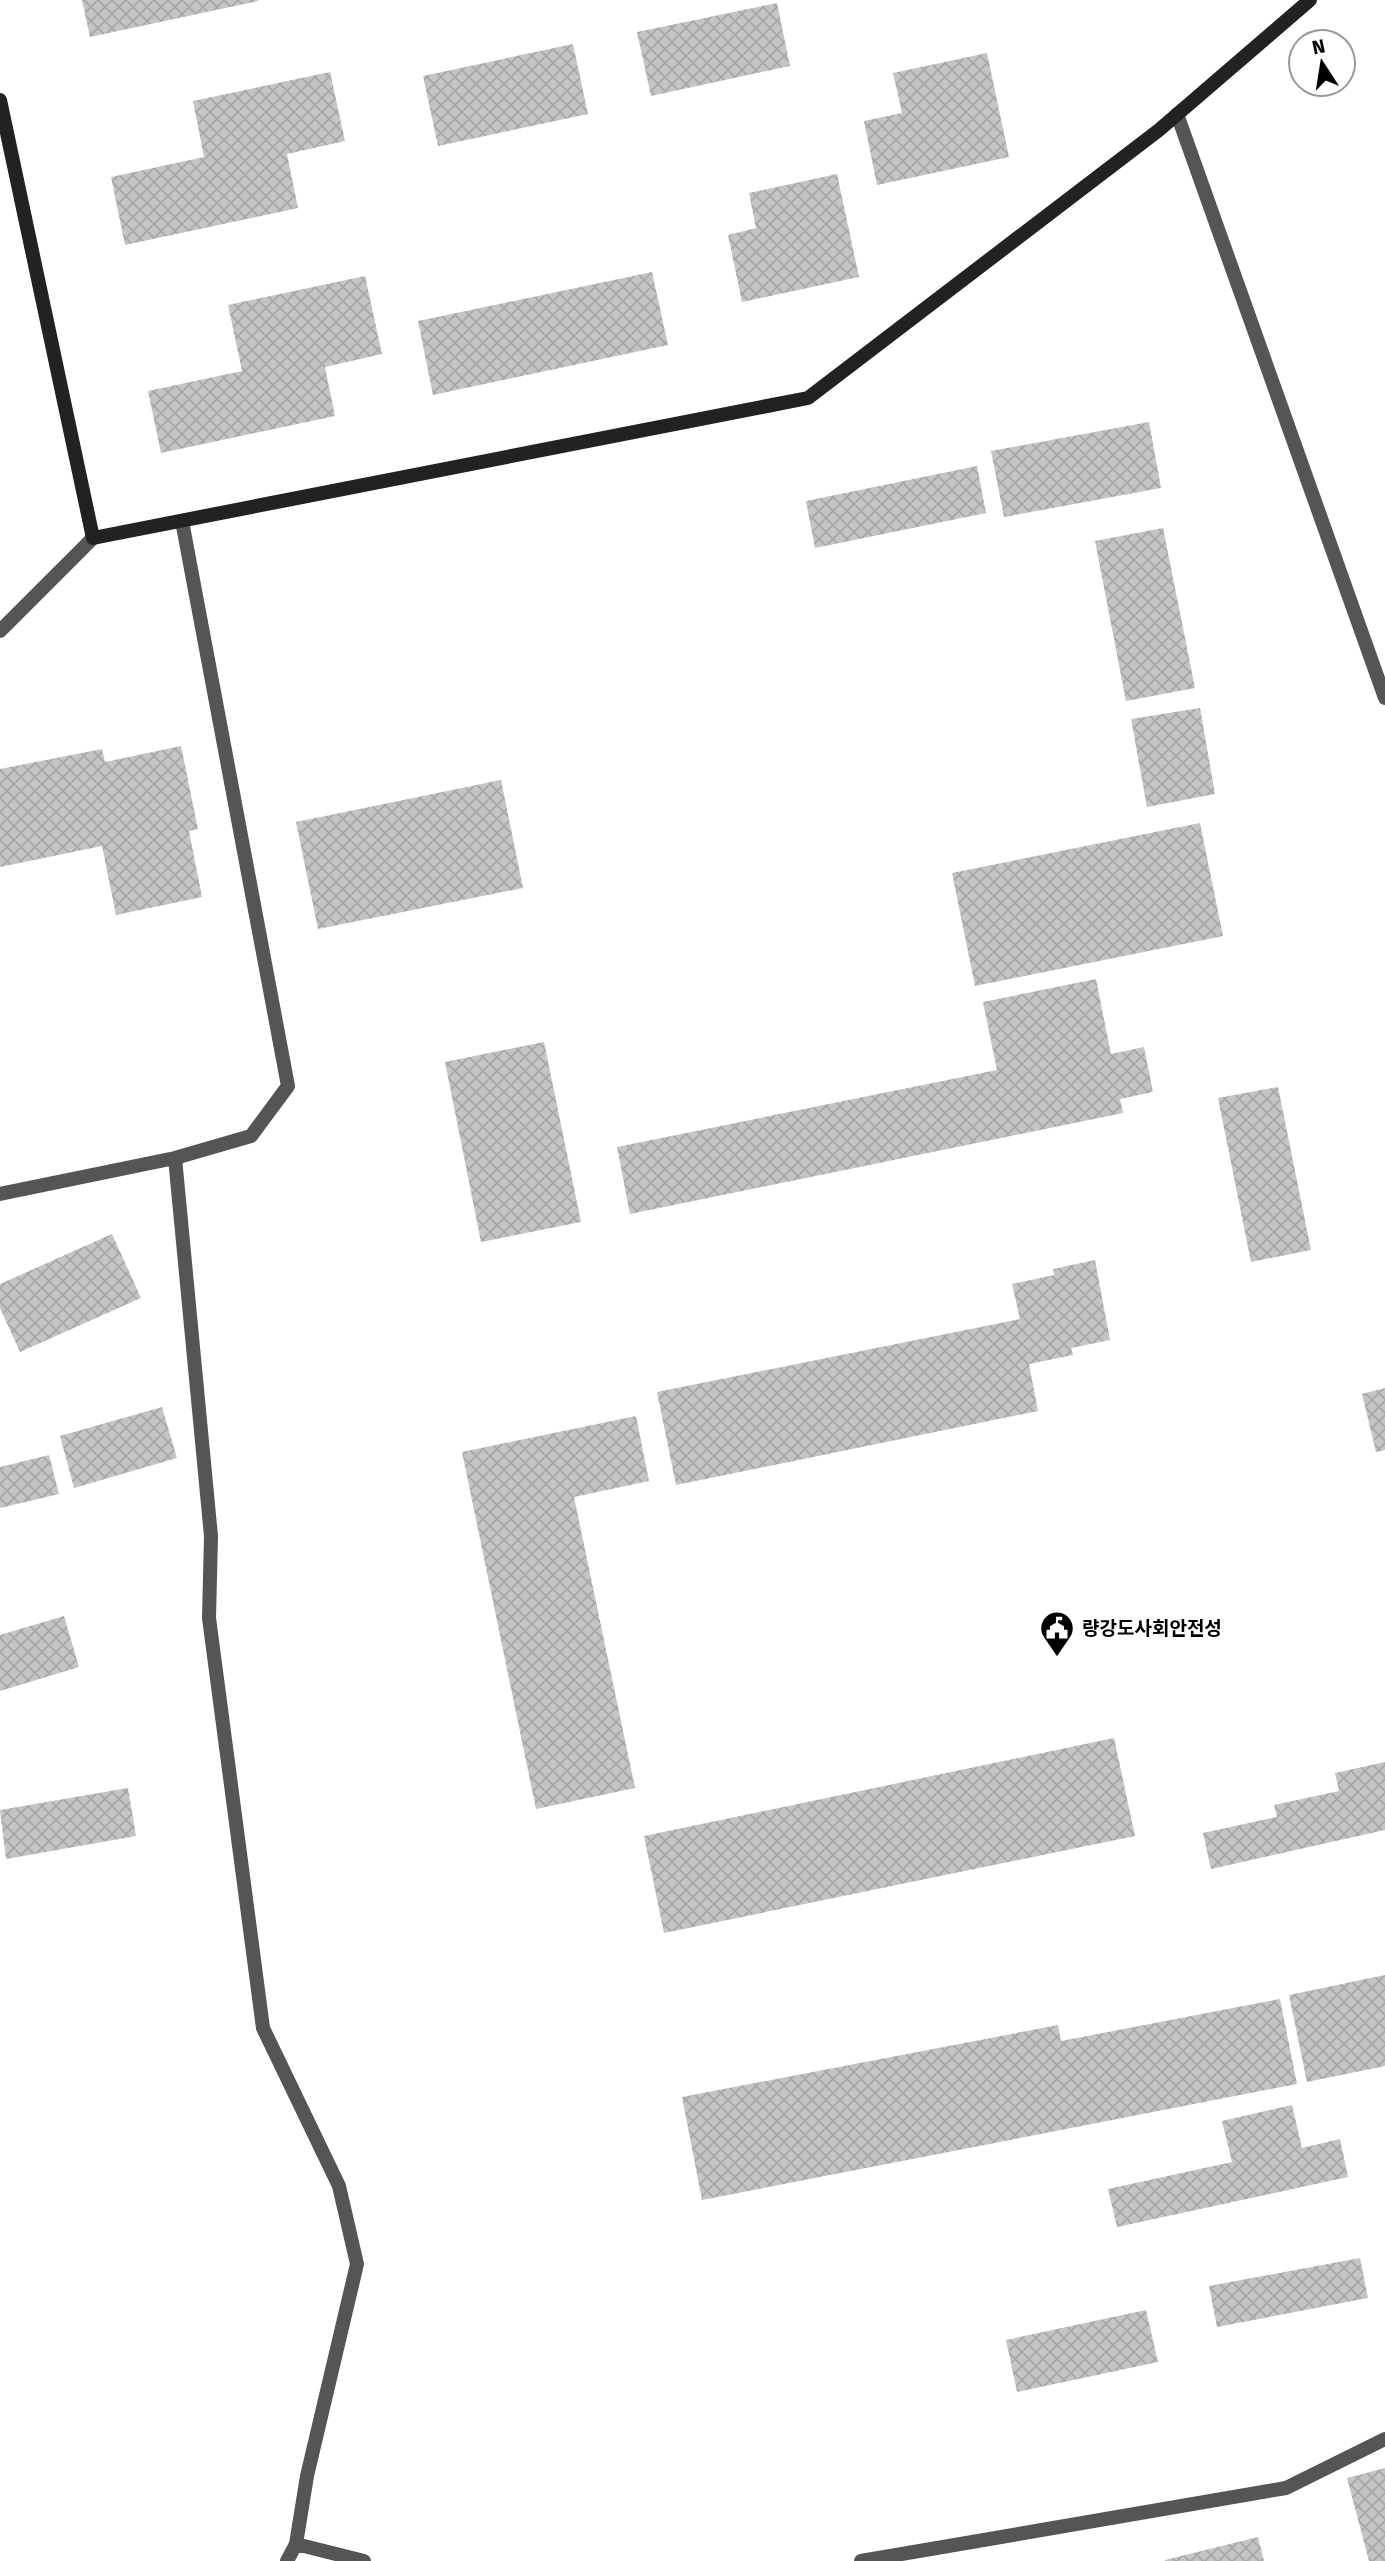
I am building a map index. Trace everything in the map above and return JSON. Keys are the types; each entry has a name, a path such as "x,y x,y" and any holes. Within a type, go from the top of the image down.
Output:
{"main road":[{"path":"0,100 93,538 808,398 1177,114 1310,0"}],"street":[{"path":"1177,114 1385,698"},
{"path":"0,1194 175,1158 251,1136 288,1086 181,521"},
{"path":"0,631 93,538"},
{"path":"175,1158 211,1536 209,1618 263,2028 339,2186 357,2264 307,2476 296,2544 287,2561"},
{"path":"861,2561 1286,2488 1385,2439"},
{"path":"296,2544 364,2561"}],"building":[{"path":"82,0 258,0 258,1 90,37"},
{"path":"777,3 790,66 651,96 637,32"},
{"path":"573,44 588,114 438,146 423,76"},
{"path":"987,53 1009,157 877,185 864,121 902,113 893,73"},
{"path":"330,72 345,141 287,154 298,208 125,245 111,177 204,157 193,101"},
{"path":"837,174 859,277 742,302 728,235 756,228 749,193"},
{"path":"652,272 668,345 433,395 418,321"},
{"path":"365,276 382,354 325,367 335,416 161,453 148,391 242,371 228,305"},
{"path":"1149,422 1161,488 1004,517 991,451"},
{"path":"977,466 986,513 815,548 806,501"},
{"path":"1163,528 1195,688 1126,701 1095,541"},
{"path":"1200,708 1215,794 1147,807 1131,719"},
{"path":"181,746 198,829 189,831 202,897 116,915 102,846 0,867 0,769 102,749 105,762"},
{"path":"501,780 523,888 318,929 296,822"},
{"path":"1200,823 1223,936 975,986 952,873"},
{"path":"1096,979 1111,1054 1144,1047 1153,1092 1120,1099 1123,1113 630,1214 617,1147 997,1070 983,1002"},
{"path":"544,1042 581,1222 481,1242 445,1062"},
{"path":"1278,1087 1311,1250 1251,1262 1218,1098"},
{"path":"112,1234 141,1298 20,1352 0,1308 0,1284"},
{"path":"1095,1260 1110,1340 1071,1348 1073,1355 1029,1364 1038,1411 676,1485 657,1392 1020,1319 1012,1284 1054,1275 1053,1269"},
{"path":"1385,1388 1385,1450 1376,1452 1362,1394"},
{"path":"162,1407 177,1458 74,1488 60,1436"},
{"path":"636,1416 649,1481 574,1497 635,1788 536,1809 462,1452"},
{"path":"49,1455 59,1494 0,1508 0,1467"},
{"path":"64,1616 79,1667 0,1691 0,1635"},
{"path":"1114,1738 1135,1836 664,1933 644,1836"},
{"path":"1385,1762 1385,1830 1211,1869 1203,1833 1277,1817 1274,1805 1339,1791 1335,1773"},
{"path":"128,1788 136,1836 6,1859 0,1810"},
{"path":"1385,1975 1385,2066 1307,2082 1289,1995"},
{"path":"1280,1999 1297,2084 702,2200 682,2097 1058,2025 1061,2041"},
{"path":"1292,2105 1302,2148 1340,2139 1348,2177 1117,2227 1108,2189 1232,2162 1222,2121"},
{"path":"1360,2258 1368,2298 1217,2327 1209,2286"},
{"path":"1146,2310 1158,2362 1017,2392 1006,2340"},
{"path":"1385,2468 1385,2561 1369,2561 1347,2478"},
{"path":"1258,2537 1264,2561 1165,2561 1165,2560"}],"place":[{"name":"량강도사회안전성","path":"1057,1658"}]}
